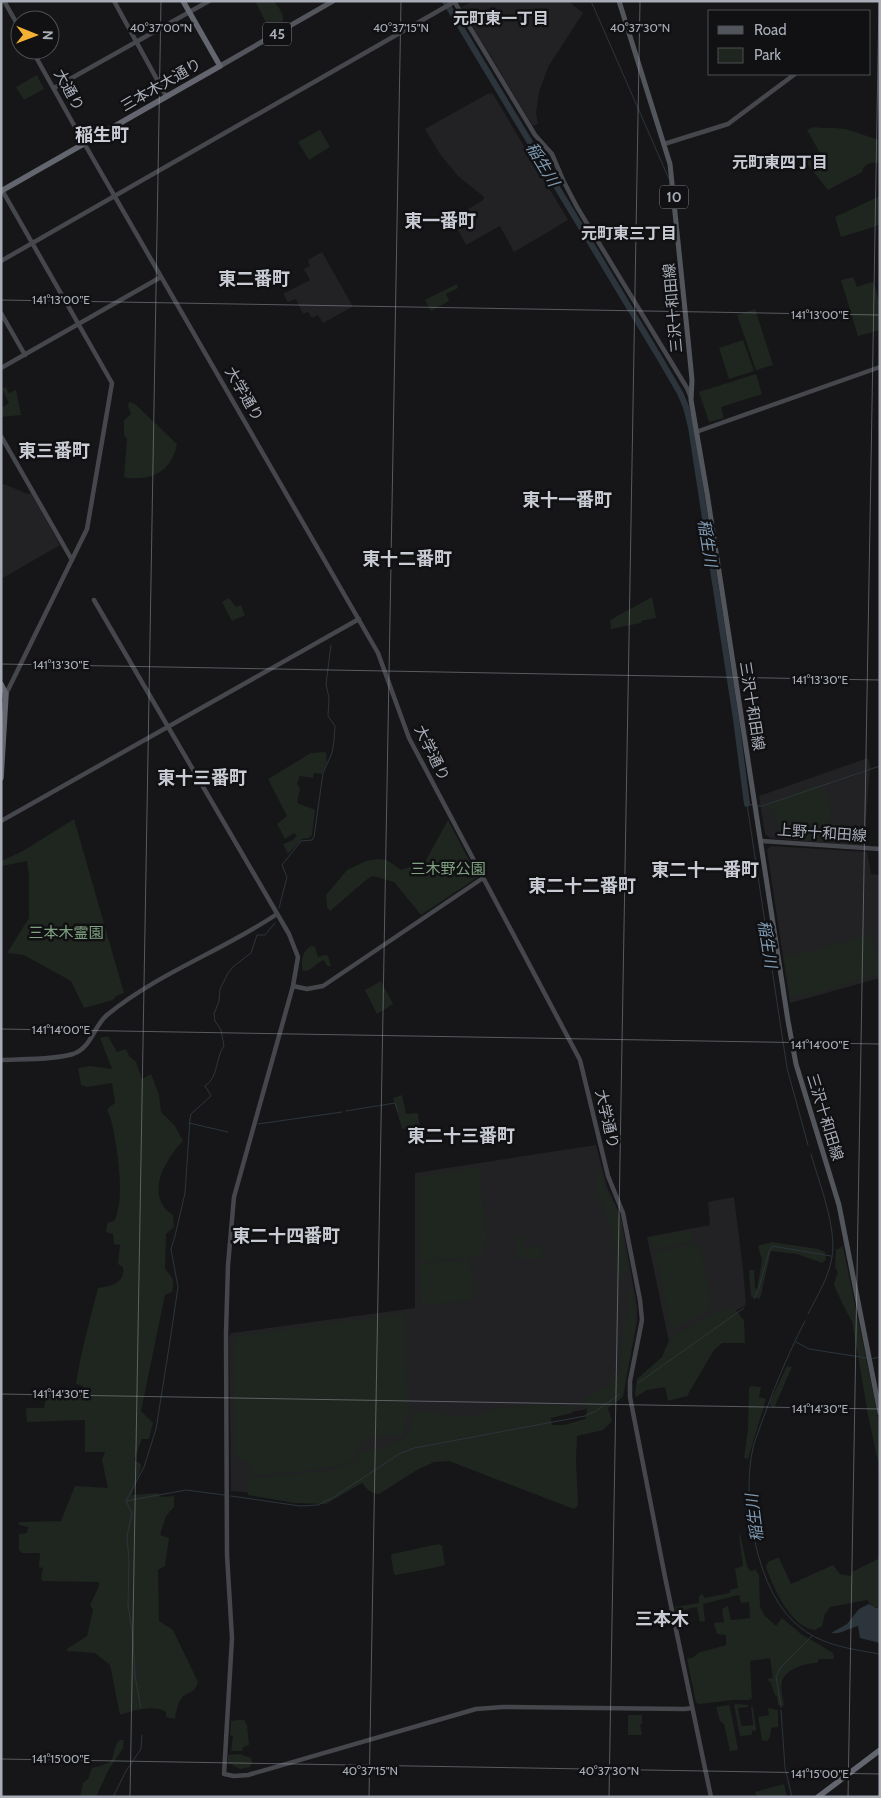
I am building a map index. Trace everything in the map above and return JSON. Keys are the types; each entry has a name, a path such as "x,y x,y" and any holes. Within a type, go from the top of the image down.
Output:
{"highway":[{"path":"183,1 220,66"},
{"name":"三本木大通り","path":"2,191 220,66"},
{"path":"1,684 3,695 1,778"},
{"path":"818,1797 880,1750"}],"main road":[{"name":"三本木大通り","path":"220,66 333,1"},
{"name":"三沢十和田線","path":"619,1 670,164 692,380 691,400 762,841 793,1053 839,1205 880,1413"}],"street":[{"path":"114,1 166,96"},
{"path":"54,88 209,1"},
{"path":"1,261 453,2"},
{"name":"10","path":"453,2 529,126 535,135 548,147 568,190 687,388 691,400"},
{"name":"大通り","path":"38,60 84,143"},
{"path":"664,144 728,124 794,75"},
{"name":"大学通り","path":"84,143 378,653 409,738 580,1060 608,1176 623,1213 642,1313 629,1393 711,1797"},
{"path":"2,191 112,383 88,526 3,695"},
{"path":"1,368 161,277"},
{"path":"1,313 25,355"},
{"path":"696,432 880,368"},
{"path":"1,436 72,560"},
{"path":"94,600 289,934 298,957 293,986 237,1187 228,1265 226,1333 227,1555 232,1638 224,1774 234,1776 248,1775 476,1709 692,1708"},
{"path":"1,821 359,619"},
{"name":"上野十和田線","path":"762,841 880,850"},
{"path":"293,986 307,989 323,986 483,878"},
{"path":"1,1060 59,1057 74,1054 90,1042 105,1017 130,997 256,928 277,914"}],"shaded area":[{"path":"473,1 568,1 583,13 548,67 539,92 536,113 538,124 533,126 461,7"},
{"path":"489,93 493,94 568,220 514,252 500,226 466,245 452,219 483,200 484,197 458,176 440,154 425,129"},
{"path":"322,252 352,305 352,307 323,323 318,315 312,318 308,312 303,314 296,299 288,302 283,294 310,280 304,269 310,266 308,260"},
{"path":"4,484 28,494 31,493 60,545 1,579 1,486"},
{"path":"868,758 870,767 864,846 770,838 765,834 759,796"},
{"path":"771,846 867,852 871,874 880,875 880,978 790,1003 767,850"},
{"path":"596,1145 607,1187 621,1217 637,1307 637,1322 626,1376 604,1400 583,1410 529,1418 384,1452 269,1494 231,1491 229,1336 232,1333 415,1308 415,1173"},
{"path":"734,1197 746,1305 674,1346 669,1342 647,1237 710,1225 708,1202"},
{"path":"869,1604 876,1608 880,1607 880,1643 860,1638 858,1626 841,1632 831,1633 847,1624 859,1609"}],"green space":[{"path":"255,1 274,2 281,11 283,21 269,28"},
{"path":"37,75 44,89 24,100 16,87"},
{"path":"813,127 845,129 880,140 880,163 866,165 862,172 828,190 803,159 820,153 807,130"},
{"path":"320,130 330,147 309,160 298,142"},
{"path":"880,196 880,225 841,237 835,217"},
{"path":"853,277 857,287 872,282 874,284 880,304 880,330 858,336 841,280"},
{"path":"457,284 458,288 446,294 449,301 431,311 425,300"},
{"path":"755,309 773,365 756,370 737,315"},
{"path":"743,340 754,371 729,379 719,348"},
{"path":"756,374 762,394 721,407 724,418 709,422 699,392"},
{"path":"6,387 9,393 16,390 21,415 1,417 1,408 9,403 2,389"},
{"path":"129,402 135,404 177,444 169,463 154,475 132,478 124,477 127,439 124,435 124,420 131,414 128,406"},
{"path":"652,597 656,618 611,629 610,620"},
{"path":"229,598 236,607 241,605 245,615 232,621 222,602"},
{"path":"326,752 327,762 322,774 314,773 313,778 300,776 297,783 300,789 297,803 315,810 312,835 309,838 302,839 288,854 283,844 297,836 294,833 285,839 277,824 287,816 268,779 311,753"},
{"path":"811,787 819,787 828,797 831,813 826,837 822,841 781,838 773,810 766,810 765,805"},
{"name":"三本木霊園","path":"74,819 124,993 116,996 113,1000 84,1008 71,981 24,955 7,953 29,918 29,876 27,861 2,866 1,861 23,851"},
{"name":"三木野公園","path":"448,820 478,877 421,915 394,882 373,876 330,911 327,907 326,895 347,870 366,861 387,860 401,870 425,862"},
{"path":"871,934 880,974 812,994 790,997 784,957 805,953"},
{"path":"312,946 315,947 318,957 328,956 331,966 327,966 324,960 309,970 303,971 303,956 306,950"},
{"path":"381,981 393,1004 377,1014 365,990"},
{"path":"108,1036 117,1052 126,1049 129,1056 136,1062 142,1079 151,1074 159,1095 161,1112 175,1126 183,1141 166,1163 159,1181 160,1199 165,1208 173,1215 174,1227 166,1234 165,1269 172,1277 173,1285 172,1292 165,1295 141,1411 153,1423 149,1439 142,1439 134,1460 141,1464 141,1468 132,1495 158,1493 161,1497 174,1496 174,1507 166,1516 160,1535 169,1538 165,1566 158,1570 159,1621 173,1630 198,1682 192,1691 181,1699 175,1719 166,1717 166,1712 149,1708 120,1715 110,1665 95,1653 67,1651 67,1649 87,1636 93,1610 90,1605 99,1582 43,1581 41,1579 43,1568 39,1567 40,1553 22,1553 19,1550 19,1534 27,1533 28,1527 19,1525 19,1522 61,1521 75,1486 108,1488 102,1460 105,1452 85,1452 85,1420 27,1422 26,1408 44,1408 46,1398 51,1394 83,1394 83,1386 76,1384 98,1288 116,1283 123,1273 123,1267 118,1264 120,1245 114,1244 113,1234 106,1232 107,1223 114,1221 118,1212 120,1186 118,1157 111,1119 107,1109 115,1103 112,1083 87,1087 81,1085 78,1068 90,1066 112,1069 100,1038"},
{"path":"402,1095 406,1114 418,1113 420,1128 402,1129 393,1098"},
{"path":"479,1167 487,1239 482,1248 482,1256 419,1262 418,1177"},
{"path":"599,1168 605,1189 620,1218 628,1271 623,1272 621,1280 616,1267 612,1230 599,1197 597,1178"},
{"path":"691,1230 693,1242 652,1249 650,1237"},
{"path":"514,1234 521,1238 522,1248 542,1246 543,1258 518,1258"},
{"path":"772,1242 818,1249 825,1252 826,1260 822,1263 797,1254 771,1251 760,1299 751,1297 749,1270 754,1270 755,1288 757,1289 762,1260 758,1246"},
{"path":"699,1243 712,1306 711,1309 671,1331 655,1252"},
{"path":"843,1246 880,1426 880,1471 868,1415 852,1321 834,1284 838,1272 835,1267 836,1250"},
{"path":"470,1259 475,1300 422,1305 419,1264"},
{"path":"627,1291 632,1291 636,1326 623,1397 608,1408 612,1421 603,1430 577,1436 578,1505 574,1509 449,1461 434,1462 417,1470 379,1494 371,1492 362,1483 326,1504 295,1503 248,1495 248,1478 329,1471 356,1461 361,1451 390,1445 407,1436 412,1418 417,1411 473,1416 495,1409 521,1405 572,1405 572,1413 551,1418 552,1425 564,1425 585,1419 587,1412 584,1399 611,1383 619,1370 622,1339 625,1336 625,1318 630,1313"},
{"path":"734,1308 744,1320 745,1343 722,1343 714,1350 687,1396 668,1401 665,1387 647,1390 636,1397 637,1379 662,1357 670,1338 715,1312"},
{"path":"405,1313 408,1414 404,1434 363,1441 352,1460 333,1467 319,1469 253,1475 247,1463 234,1456 234,1338 237,1336"},
{"path":"787,1366 792,1367 774,1408 769,1404"},
{"path":"752,1386 761,1387 759,1397 766,1399 748,1459 744,1458 748,1429 749,1388"},
{"path":"740,1534 747,1566 750,1571 755,1569 759,1575 760,1607 764,1615 776,1626 782,1618 801,1634 833,1653 834,1659 819,1659 817,1663 807,1664 787,1673 781,1684 784,1706 778,1705 777,1696 767,1679 773,1678 770,1658 750,1661 752,1698 749,1700 696,1703 687,1659 694,1657 698,1653 726,1645 726,1635 717,1634 714,1623 724,1622 722,1609 728,1606 731,1620 750,1618 749,1602 741,1603 739,1595 703,1604 705,1621 700,1622 697,1607 676,1612 675,1607 699,1603 699,1596 703,1594 704,1598 730,1593 730,1590 738,1588 735,1569 743,1566"},
{"path":"439,1544 442,1546 445,1565 394,1574 392,1554"},
{"path":"779,1558 791,1584 833,1565 840,1574 851,1576 852,1572 880,1558 880,1607 873,1607 867,1600 830,1607 825,1614 822,1626 815,1630 806,1627 790,1614 778,1595 769,1575 766,1567 768,1562"},
{"path":"729,1705 738,1750 730,1751 724,1724 720,1721 716,1707"},
{"path":"734,1705 748,1705 748,1707 738,1708 741,1725 743,1726 753,1725 751,1707 753,1707 756,1730 752,1731 752,1735 740,1736"},
{"path":"768,1708 778,1710 778,1727 771,1728 770,1737 767,1741 762,1740 758,1717 769,1715"},
{"path":"628,1715 642,1715 642,1724 640,1724 642,1735 628,1735"},
{"path":"244,1720 247,1725 249,1745 243,1747 242,1751 231,1751 233,1736 230,1735 231,1721"},
{"path":"119,1740 124,1740 123,1748 108,1771 96,1797 80,1797 83,1783 88,1779 92,1768 102,1766 111,1761"},
{"path":"240,1754 251,1758 250,1767 240,1769 228,1763 228,1755"},
{"path":"784,1784 787,1797 757,1797 755,1792"}],"waterway":[{"name":"稲生川","path":"445,1 662,362 686,407 691,427 736,719 747,804"},
{"path":"591,1 669,179"},
{"path":"279,908 287,877 282,865 301,841 312,840 314,837 323,773 332,753 335,726 328,716 329,698 326,684 331,645"},
{"path":"757,806 762,806 880,766"},
{"name":"稲生川","path":"753,805 747,804 787,1068 808,1145"},
{"path":"141,1708 135,1676 133,1637 128,1605 129,1561 127,1536 132,1513 126,1501 144,1467 156,1429 178,1287 171,1249 185,1193 190,1119 191,1114 211,1096 205,1086 213,1078 224,1046 221,1030 215,1021 214,1014 219,1001 220,989 234,966 251,953 257,935 265,935 275,923"},
{"path":"346,1111 395,1103 398,1112"},
{"path":"258,1124 342,1112"},
{"path":"189,1123 228,1132"},
{"name":"稲生川","path":"808,1314 828,1272 833,1245 830,1219 811,1154"},
{"path":"754,1299 772,1246 831,1256"},
{"path":"638,1383 744,1308"},
{"name":"稲生川","path":"805,1321 780,1375 753,1446 749,1493 756,1545 763,1570 773,1593 786,1613 801,1628 829,1643 880,1654"},
{"path":"796,1342 809,1349 867,1358"},
{"path":"871,1359 880,1357"},
{"path":"231,1496 300,1506 318,1505 334,1497 399,1454 414,1448 585,1416 596,1411 620,1394"},
{"path":"126,1501 186,1490 224,1495"},
{"path":"781,1707 776,1676 781,1667 812,1636"},
{"path":"781,1710 785,1768 792,1797"},
{"path":"113,1797 126,1771 141,1749 142,1735"}],"district":[{"name":"元町東一丁目","path":"501,18"},
{"name":"稲生町","path":"102,135"},
{"name":"元町東四丁目","path":"780,162"},
{"name":"東一番町","path":"440,221"},
{"name":"元町東三丁目","path":"629,233"},
{"name":"東二番町","path":"254,279"},
{"name":"東三番町","path":"54,451"},
{"name":"東十一番町","path":"567,500"},
{"name":"東十二番町","path":"407,559"},
{"name":"東十三番町","path":"202,778"},
{"name":"東二十一番町","path":"705,870"},
{"name":"東二十二番町","path":"582,886"},
{"name":"東二十三番町","path":"461,1136"},
{"name":"東二十四番町","path":"286,1236"},
{"name":"三本木","path":"662,1619"}]}
